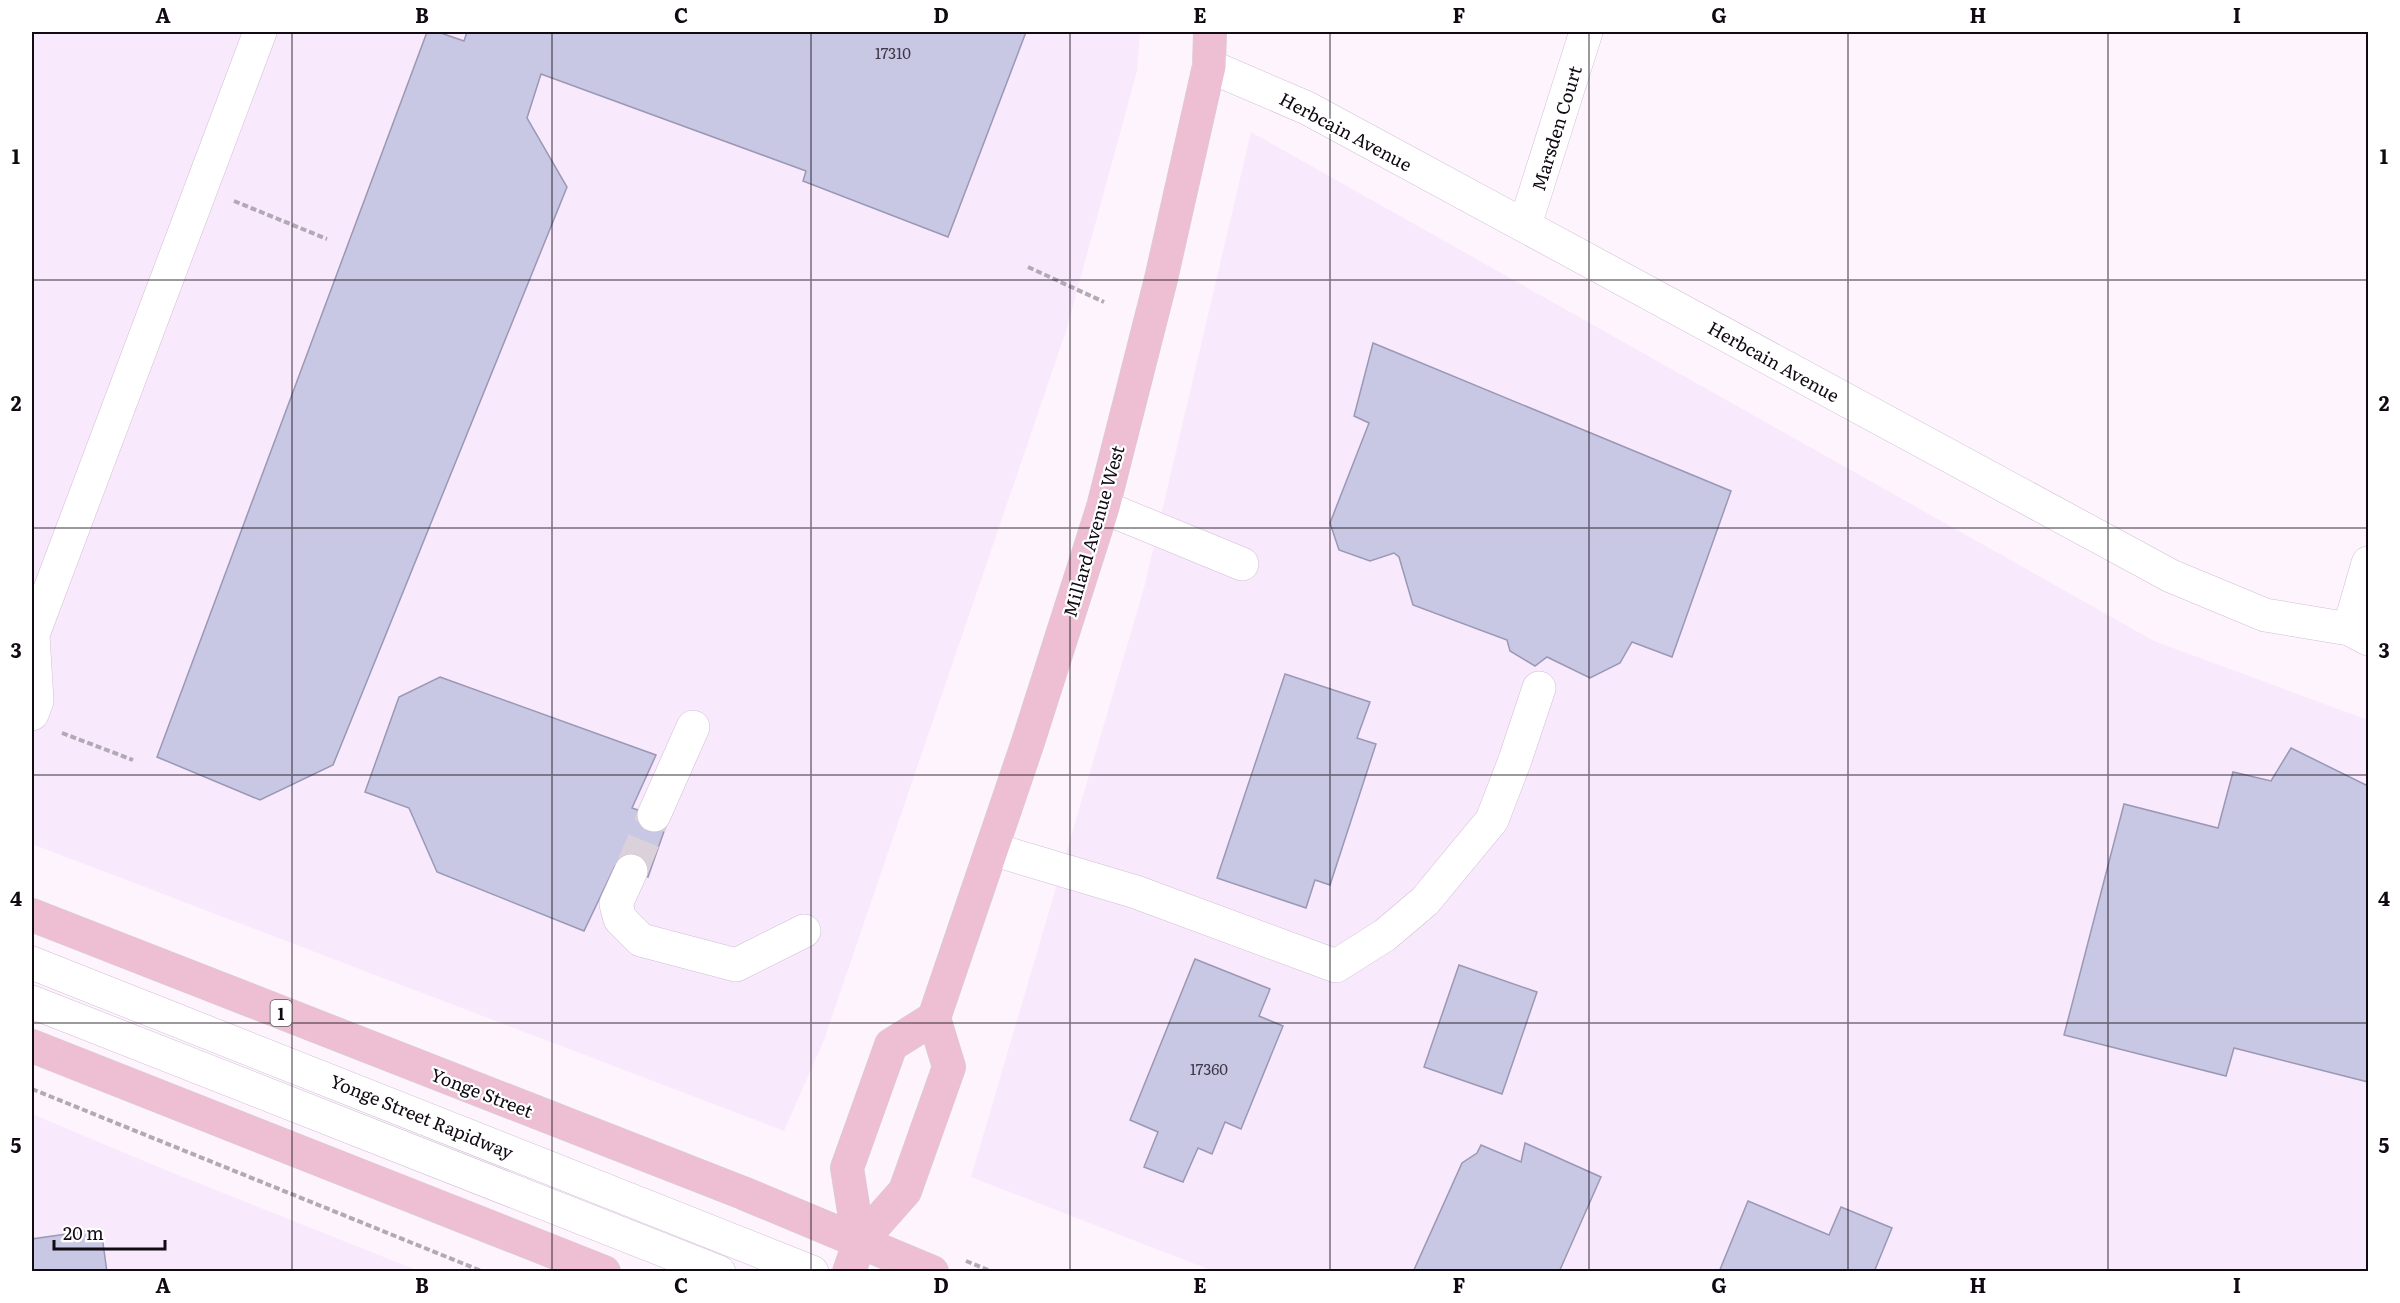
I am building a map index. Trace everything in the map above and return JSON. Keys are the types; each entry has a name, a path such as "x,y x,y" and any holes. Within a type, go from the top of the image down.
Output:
{"main road":[{"name":"Millard Avenue West","path":"934,1018 992,849 1103,507 1161,279 1209,66 1210,32"},
{"name":"Yonge Street","path":"32,915 743,1193 854,1257 932,1272"},
{"path":"934,1018 949,1067 905,1191 854,1257 848,1168 891,1044 934,1018"},
{"path":"32,1046 604,1272"}],"street":[{"path":"34,707 32,636 260,32"},
{"name":"Marsden Court","path":"1525,225 1587,32"},
{"name":"Herbcain Avenue","path":"1209,66 1307,108 2171,576 2265,615 2359,634"},
{"path":"1103,507 1242,564"},
{"path":"2359,634 2368,563"},
{"path":"992,849 1136,892 1336,966 1385,935 1425,901 1492,820 1539,688"},
{"path":"654,815 693,728"},
{"path":"631,871 616,904 620,919 641,940 736,964 804,931"},
{"name":"Yonge Street Rapidway","path":"32,963 812,1272"},
{"name":"Yonge Street Rapidway","path":"32,1002 719,1272"}],"path":[{"path":"201,188 327,239"},
{"path":"1028,267 1104,302"},
{"path":"34,707 48,728 133,760"},
{"path":"32,1089 484,1272"}],"shaded area":[{"path":"32,32 1140,32 1137,71 1066,331 824,1040 784,1131 32,844"},
{"path":"1251,132 2154,641 2368,720 2368,1271 1213,1271 971,1177 1144,588"},
{"path":"32,1114 168,1171 419,1271 32,1271"}],"building":[{"path":"427,32 438,32 464,41 467,32 1026,32 948,237 803,181 806,171 541,74 527,118 567,187 333,765 260,800 157,757"},
{"path":"1373,343 1731,491 1672,657 1632,642 1620,663 1590,678 1547,657 1535,666 1510,651 1507,640 1413,605 1399,557 1394,553 1370,561 1339,550 1330,523 1369,423 1354,416"},
{"path":"1285,674 1370,702 1357,738 1376,744 1330,885 1315,880 1306,908 1217,878"},
{"path":"440,677 656,755 632,808 668,820 648,877 615,866 584,931 437,872 409,808 365,792 399,697"},
{"path":"2291,748 2368,786 2368,1082 2234,1048 2226,1076 2064,1035 2124,804 2218,828 2233,772 2271,781"},
{"path":"1195,959 1270,989 1259,1016 1283,1026 1241,1129 1225,1122 1212,1154 1198,1148 1183,1182 1144,1167 1158,1132 1130,1120"},
{"path":"1459,965 1537,992 1502,1094 1424,1067"},
{"path":"1525,1143 1601,1177 1559,1272 1413,1272 1462,1163 1477,1153 1481,1145 1521,1162"},
{"path":"1748,1201 1829,1235 1841,1207 1892,1228 1874,1272 1719,1272"},
{"path":"101,1229 107,1272 32,1272 32,1239"}],"tunnel":[{"path":"631,871 654,815"}]}
